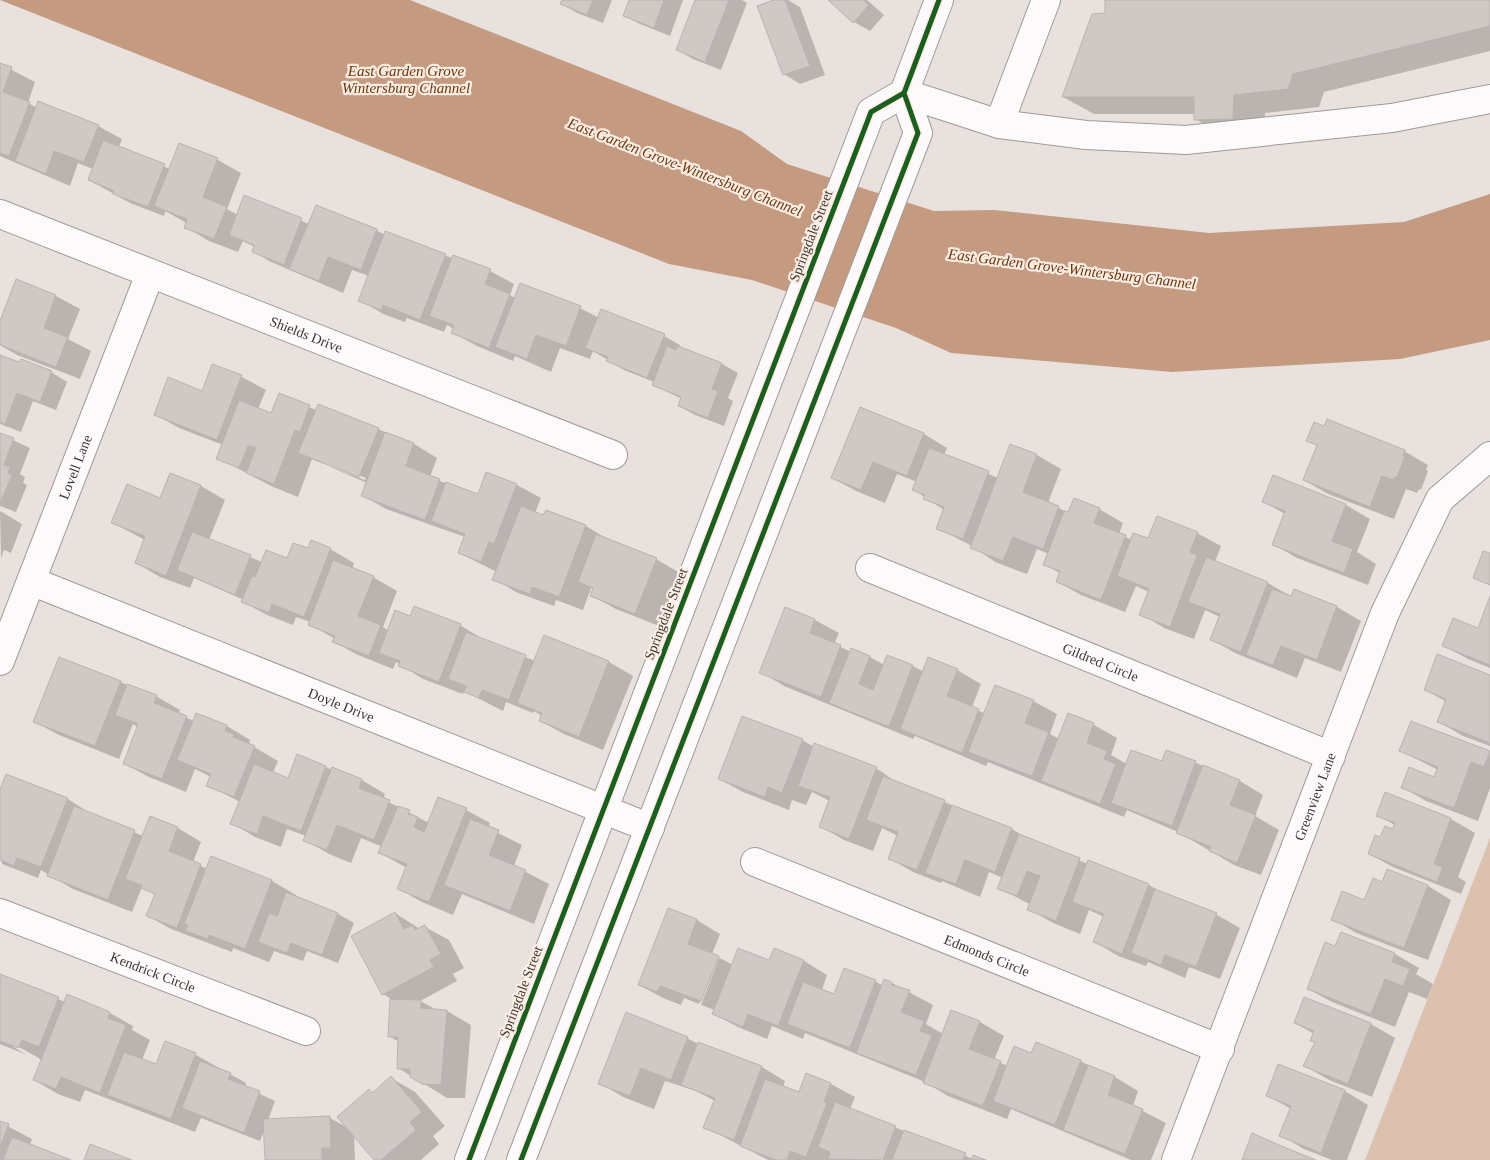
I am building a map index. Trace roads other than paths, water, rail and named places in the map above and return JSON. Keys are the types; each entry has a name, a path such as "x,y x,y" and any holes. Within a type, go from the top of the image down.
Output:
{"street":[{"path":"521,1160 918,133 904,93 939,0"},
{"path":"999,124 1046,0"},
{"path":"904,93 999,124 1086,134 1186,140 1392,118 1490,99"},
{"name":"Springdale Street","path":"469,1160 602,808 871,112 904,93"},
{"name":"Shields Drive","path":"0,214 613,455"},
{"name":"Lovell Lane","path":"0,661 150,274"},
{"name":"Greenview Lane","path":"1176,1160 1385,614 1440,499 1490,456"},
{"name":"Gildred Circle","path":"870,568 1331,756"},
{"name":"Doyle Drive","path":"31,581 650,828"},
{"name":"Edmonds Circle","path":"755,862 1220,1049"},
{"name":"Kendrick Circle","path":"0,913 306,1031"}],"water":[{"name":"East Garden Grove Wintersburg Channel","path":"0,0 410,0 741,131 787,164 934,211 994,210 1209,233 1404,222 1490,194 1490,340 1400,359 1172,372 951,353 896,328 752,280 669,264"}],"water label":[{"name":"East Garden Grove-Wintersburg Channel","path":"685,167"},
{"name":"East Garden Grove-Wintersburg Channel","path":"1072,269"}]}
